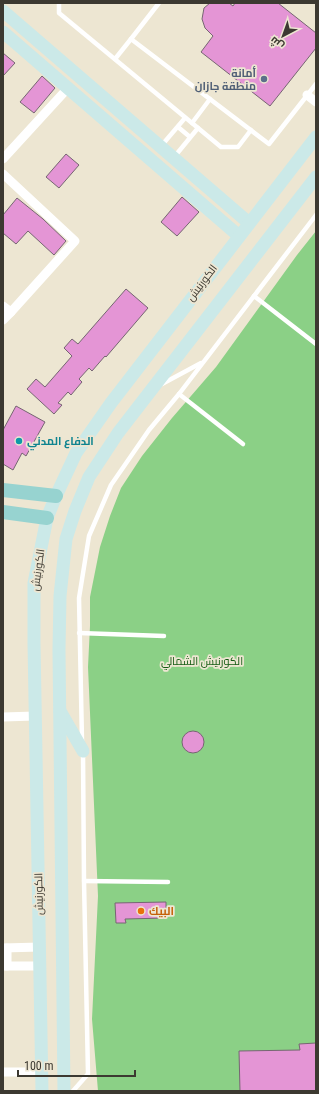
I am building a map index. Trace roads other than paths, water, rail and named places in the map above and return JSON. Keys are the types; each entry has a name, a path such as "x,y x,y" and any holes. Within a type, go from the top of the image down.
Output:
{"main road":[{"path":"3,11 249,222"},
{"path":"3,32 239,236"},
{"name":"الكورنيش","path":"42,1091 34,583 47,518 76,453 102,416 249,222 316,137"},
{"name":"الكورنيش","path":"64,1091 60,596 66,539 75,511 89,477 118,433 316,177"},
{"path":"3,490 56,496"},
{"path":"3,512 47,518"},
{"path":"60,710 82,752"}],"street":[{"path":"3,158 68,88"},
{"path":"307,95 316,102"},
{"path":"3,174 75,241 3,320"},
{"path":"3,306 10,312"},
{"path":"3,717 35,716"},
{"path":"40,947 5,948 5,966 40,966"},
{"path":"3,1072 42,1072"}],"lane":[{"path":"59,3 59,13 221,147 238,147 251,130"},
{"path":"115,59 159,3"},
{"path":"131,39 269,144 316,84"},
{"path":"192,123 210,99"},
{"path":"161,146 185,118"},
{"path":"178,127 190,138"},
{"path":"174,158 198,128"},
{"path":"73,1091 88,1074 78,598 89,536 111,485 149,430 179,394 316,215"},
{"path":"254,296 316,344"},
{"path":"151,390 203,361"},
{"path":"179,394 243,444"},
{"path":"79,633 164,636"},
{"path":"84,881 168,882"}],"place":[{"name":"أمانة منطقة جازان","path":"264,79"},
{"name":"الدفاع المدني","path":"19,441"},
{"name":"البيك","path":"141,911"}],"park label":[{"name":"الكورنيش الشمالي","path":"202,661"}]}
